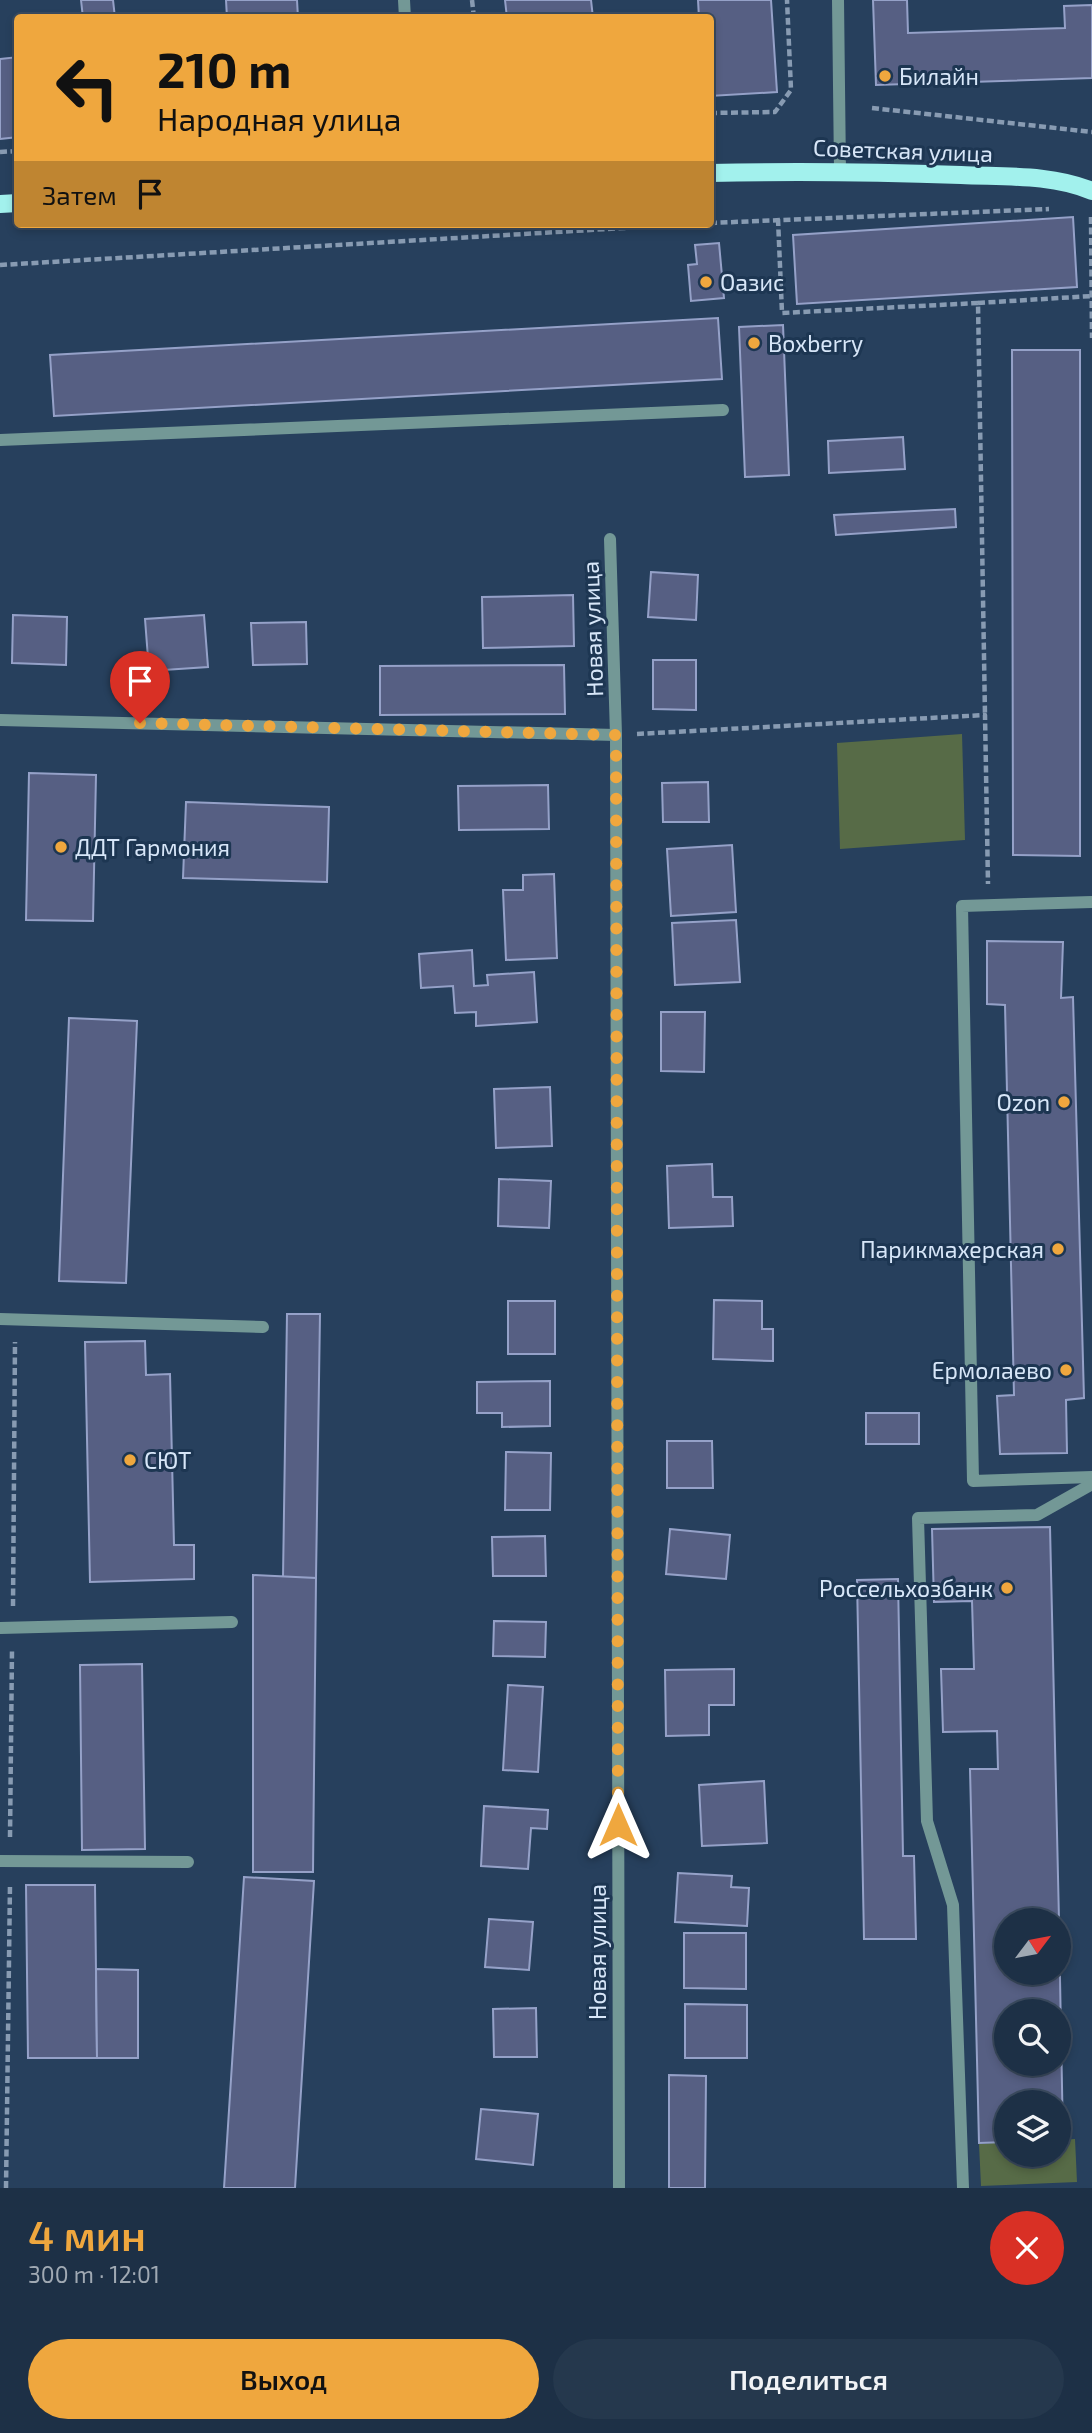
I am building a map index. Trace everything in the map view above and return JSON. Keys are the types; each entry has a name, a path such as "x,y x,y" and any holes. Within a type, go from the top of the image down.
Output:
{"main road":[{"name":"Советская улица","path":"714,173 841,170 1058,181 1072,182 1091,199"}],"street":[{"path":"838,0 841,170"},
{"path":"0,440 723,410"},
{"name":"Новая улица","path":"610,539 616,735 619,2188"},
{"path":"0,720 616,735"},
{"path":"1092,902 962,905 974,1481 1092,1477"},
{"path":"0,1319 263,1327"},
{"path":"963,2188 953,1905 926,1821 918,1518 1037,1515 1092,1484"},
{"path":"6,1628 232,1622"},
{"path":"5,1861 188,1862"}],"path":[{"path":"714,113 775,112 791,90 787,0"},
{"path":"872,107 1092,132"},
{"path":"1091,199 1092,338"},
{"path":"714,223 1063,208"},
{"path":"778,219 782,313 1092,296"},
{"path":"0,265 624,228"},
{"path":"978,303 989,904"},
{"path":"616,735 985,715"},
{"path":"6,2188 6,1628 16,1320"}],"green space":[{"path":"962,734 965,840 840,849 837,743"},
{"path":"1071,2139 1075,2139 1077,2182 981,2186 979,2144 994,2143 994,2167 1071,2167"}],"building":[{"path":"81,0 113,0 115,14 83,14"},
{"path":"226,0 297,0 298,14 227,14"},
{"path":"505,0 591,0 593,14 507,14"},
{"path":"698,0 771,0 777,92 714,96 714,14 699,14"},
{"path":"873,0 907,0 908,33 1065,28 1064,6 1092,5 1092,78 876,85"},
{"path":"14,57 14,137 0,139 0,59"},
{"path":"1073,217 1077,287 797,304 793,235"},
{"name":"Оазис","path":"719,243 724,298 691,301 688,265 697,264 695,245"},
{"path":"718,318 722,379 54,416 50,355"},
{"path":"783,325 789,475 745,477 739,327"},
{"path":"1012,350 1080,350 1080,856 1013,855"},
{"path":"903,437 905,469 829,473 828,441"},
{"path":"955,509 956,527 836,535 834,515"},
{"path":"651,572 698,575 696,620 648,617"},
{"path":"573,595 574,646 483,648 482,597"},
{"path":"13,615 67,617 66,665 12,663"},
{"path":"204,615 208,667 149,671 145,619"},
{"path":"306,622 307,664 253,665 251,623"},
{"path":"653,660 696,660 696,710 653,709"},
{"path":"564,665 565,714 380,715 380,666"},
{"name":"ДДТ Гармония","path":"29,773 96,775 93,921 26,920"},
{"path":"708,782 709,822 663,822 662,783"},
{"path":"548,785 549,829 459,830 458,786"},
{"path":"186,802 329,807 327,882 183,878"},
{"path":"732,845 736,912 671,916 667,849"},
{"path":"554,874 557,958 506,960 503,890 523,890 523,875"},
{"path":"736,920 740,982 675,985 672,923"},
{"path":"987,941 1063,942 1061,998 1073,997 1084,1398 1066,1400 1067,1453 1000,1454 997,1396 1014,1395 1005,1005 987,1004"},
{"path":"472,950 474,986 488,985 487,975 534,972 537,1022 476,1026 476,1012 455,1013 453,986 421,988 419,954"},
{"path":"661,1012 705,1012 704,1072 661,1071"},
{"path":"69,1018 137,1021 126,1283 59,1281"},
{"path":"550,1087 552,1146 496,1148 494,1089"},
{"path":"712,1164 713,1197 732,1197 733,1226 669,1228 667,1166"},
{"path":"499,1179 551,1181 549,1228 498,1226"},
{"path":"714,1300 762,1301 762,1329 773,1329 773,1361 713,1359"},
{"path":"508,1301 555,1301 555,1354 508,1354"},
{"path":"287,1314 320,1314 316,1578 283,1578"},
{"name":"СЮТ","path":"145,1341 146,1375 170,1374 174,1545 194,1545 194,1579 90,1582 85,1342"},
{"path":"550,1381 550,1426 502,1427 502,1413 477,1413 477,1382"},
{"path":"866,1413 919,1413 919,1444 866,1444"},
{"path":"667,1441 712,1441 713,1488 667,1488"},
{"path":"506,1452 551,1453 550,1510 505,1510"},
{"path":"1050,1527 1059,1908 994,1908 994,1985 1060,1985 1060,1999 994,1999 994,2076 1062,2076 1062,2090 994,2090 994,2142 979,2143 970,1769 998,1769 997,1731 943,1732 941,1669 974,1669 972,1601 934,1602 932,1529"},
{"path":"670,1529 730,1535 726,1579 666,1574"},
{"path":"545,1536 546,1576 493,1576 492,1537"},
{"path":"253,1575 316,1578 313,1872 253,1872"},
{"path":"898,1579 903,1856 914,1856 916,1939 864,1939 857,1580"},
{"path":"494,1621 546,1622 545,1657 493,1656"},
{"path":"142,1664 145,1849 82,1850 80,1665"},
{"path":"734,1669 734,1705 709,1705 709,1735 666,1736 665,1670"},
{"path":"508,1685 543,1687 538,1772 503,1770"},
{"path":"764,1781 767,1843 702,1846 699,1785"},
{"path":"484,1806 548,1810 547,1829 531,1828 528,1869 481,1866"},
{"path":"678,1873 732,1876 731,1887 749,1888 747,1926 675,1922"},
{"path":"244,1877 314,1881 295,2188 224,2188"},
{"path":"26,1885 95,1885 97,2058 28,2058"},
{"path":"489,1919 533,1922 529,1970 485,1967"},
{"path":"684,1933 746,1933 746,1989 684,1988"},
{"path":"96,1969 138,1970 138,2058 97,2058"},
{"path":"685,2004 747,2005 747,2058 685,2058"},
{"path":"536,2008 537,2057 494,2057 493,2009"},
{"path":"669,2075 706,2076 705,2188 669,2188"},
{"path":"481,2109 538,2114 533,2165 476,2159"}],"place":[{"name":"Билайн","path":"885,76"},
{"name":"Оазис","path":"706,282"},
{"name":"Boxberry","path":"754,343"},
{"name":"ДДТ Гармония","path":"61,847"},
{"name":"Ozon","path":"1064,1102"},
{"name":"Парикмахерская","path":"1058,1249"},
{"name":"Ермолаево","path":"1066,1370"},
{"name":"СЮТ","path":"130,1460"},
{"name":"Россельхозбанк","path":"1007,1588"}],"route":[{"path":"140,723 616,735 618,1825"}]}
